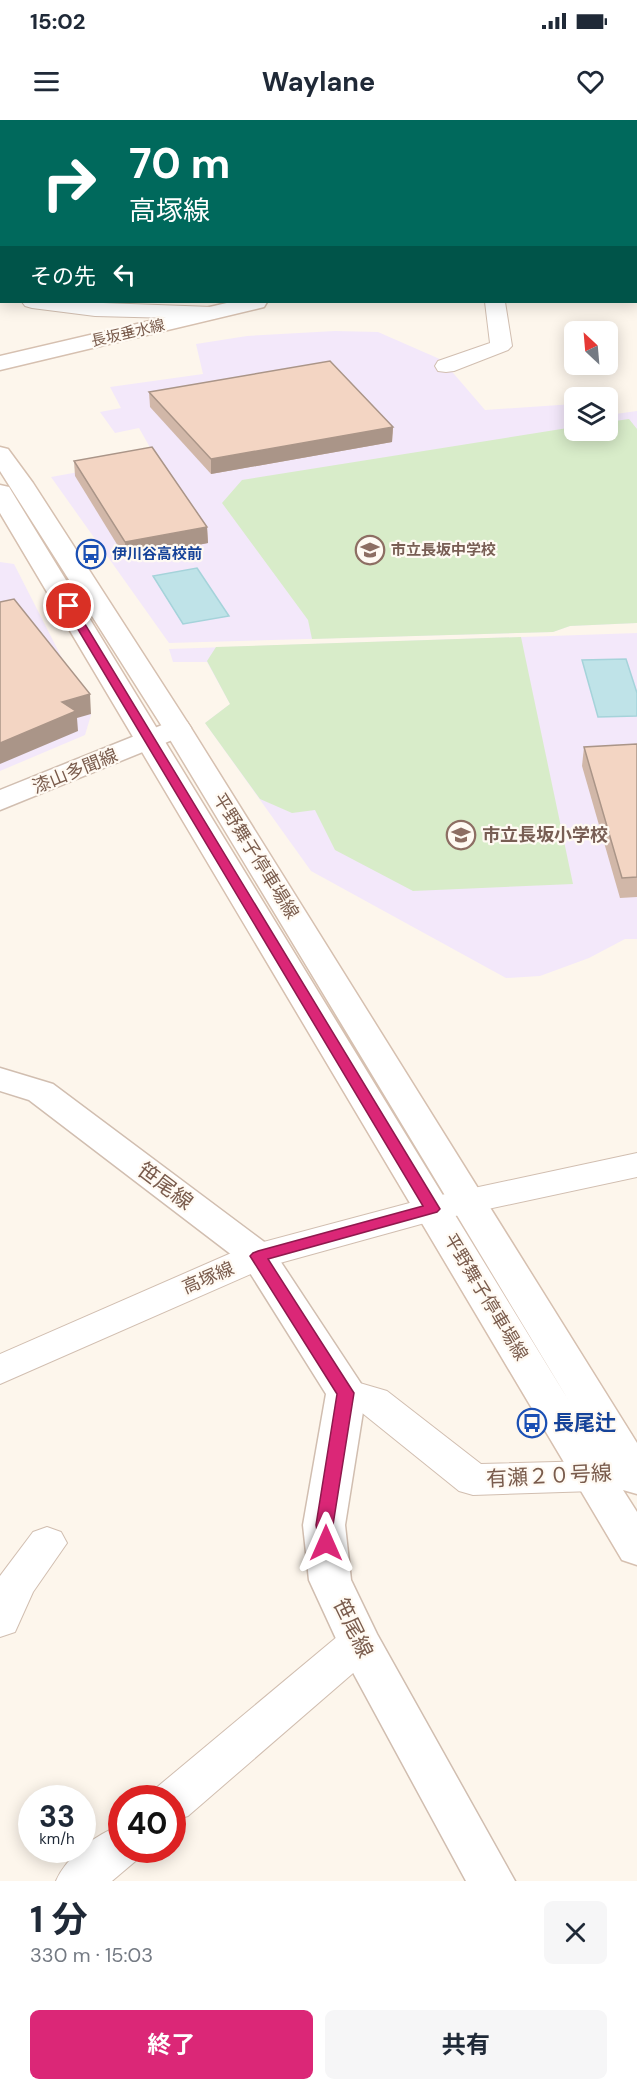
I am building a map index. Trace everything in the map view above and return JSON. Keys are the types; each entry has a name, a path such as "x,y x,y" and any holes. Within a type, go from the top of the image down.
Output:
{"main road":[{"name":"長坂垂水線","path":"0,363 252,303"},
{"name":"平野舞子停車場線","path":"0,454 21,483 432,1209 637,1548"},
{"name":"平野舞子停車場線","path":"0,492 163,734 468,1202 636,1473"},
{"name":"漆山多聞線","path":"0,801 163,734"},
{"name":"笹尾線","path":"0,1079 41,1092 258,1256 346,1393 324,1525 330,1580 359,1643 491,1881"}],"street":[{"path":"40,303 94,310 212,313"},
{"path":"446,366 501,346 495,303"},
{"name":"高塚線","path":"0,1370 258,1256 432,1209 637,1165"},
{"name":"有瀬２０号線","path":"346,1393 374,1401 472,1480 636,1473"},
{"path":"0,1620 17,1583 48,1543"},
{"path":"186,1790 359,1643"},
{"path":"79,1881 108,1857"}],"shaded area":[{"name":"市立長坂中学校","path":"335,331 378,332 442,360 485,410 564,405 564,441 618,441 618,414 637,411 637,623 570,626 553,632 169,643 51,477 156,458 139,428 115,433 100,412 121,408 110,387 203,374 196,344 247,336"},
{"path":"0,562 14,564 91,715 85,735 0,771"},
{"name":"市立長坂小学校","path":"637,633 637,939 625,939 589,958 540,976 506,978 311,871 205,723 230,704 207,662 173,662 169,649"}],"green space":[{"path":"629,419 637,429 637,623 570,626 553,632 312,639 308,620 222,503 242,480 564,429 564,441 618,441 618,421"},
{"name":"市立長坂小学校","path":"521,637 573,884 413,891 335,850 315,810 292,813 260,799 205,723 230,704 207,661 216,647"}],"water":[{"path":"197,568 229,616 183,624 153,576"},
{"path":"626,659 637,693 637,716 598,717 582,660"}],"building":[{"path":"330,361 393,427 211,459 149,392"},
{"path":"152,447 207,527 125,542 74,461"},
{"path":"14,599 90,694 62,702 76,711 0,743 0,602"},
{"path":"637,744 637,877 622,878 584,747"}],"place":[{"name":"市立長坂中学校","path":"370,550"},
{"name":"伊川谷高校前","path":"91,554"},
{"name":"市立長坂小学校","path":"461,835"},
{"name":"長尾辻","path":"532,1423"}],"route":[{"path":"69,606 432,1209 258,1256 346,1393 324,1525 326,1543"}]}
